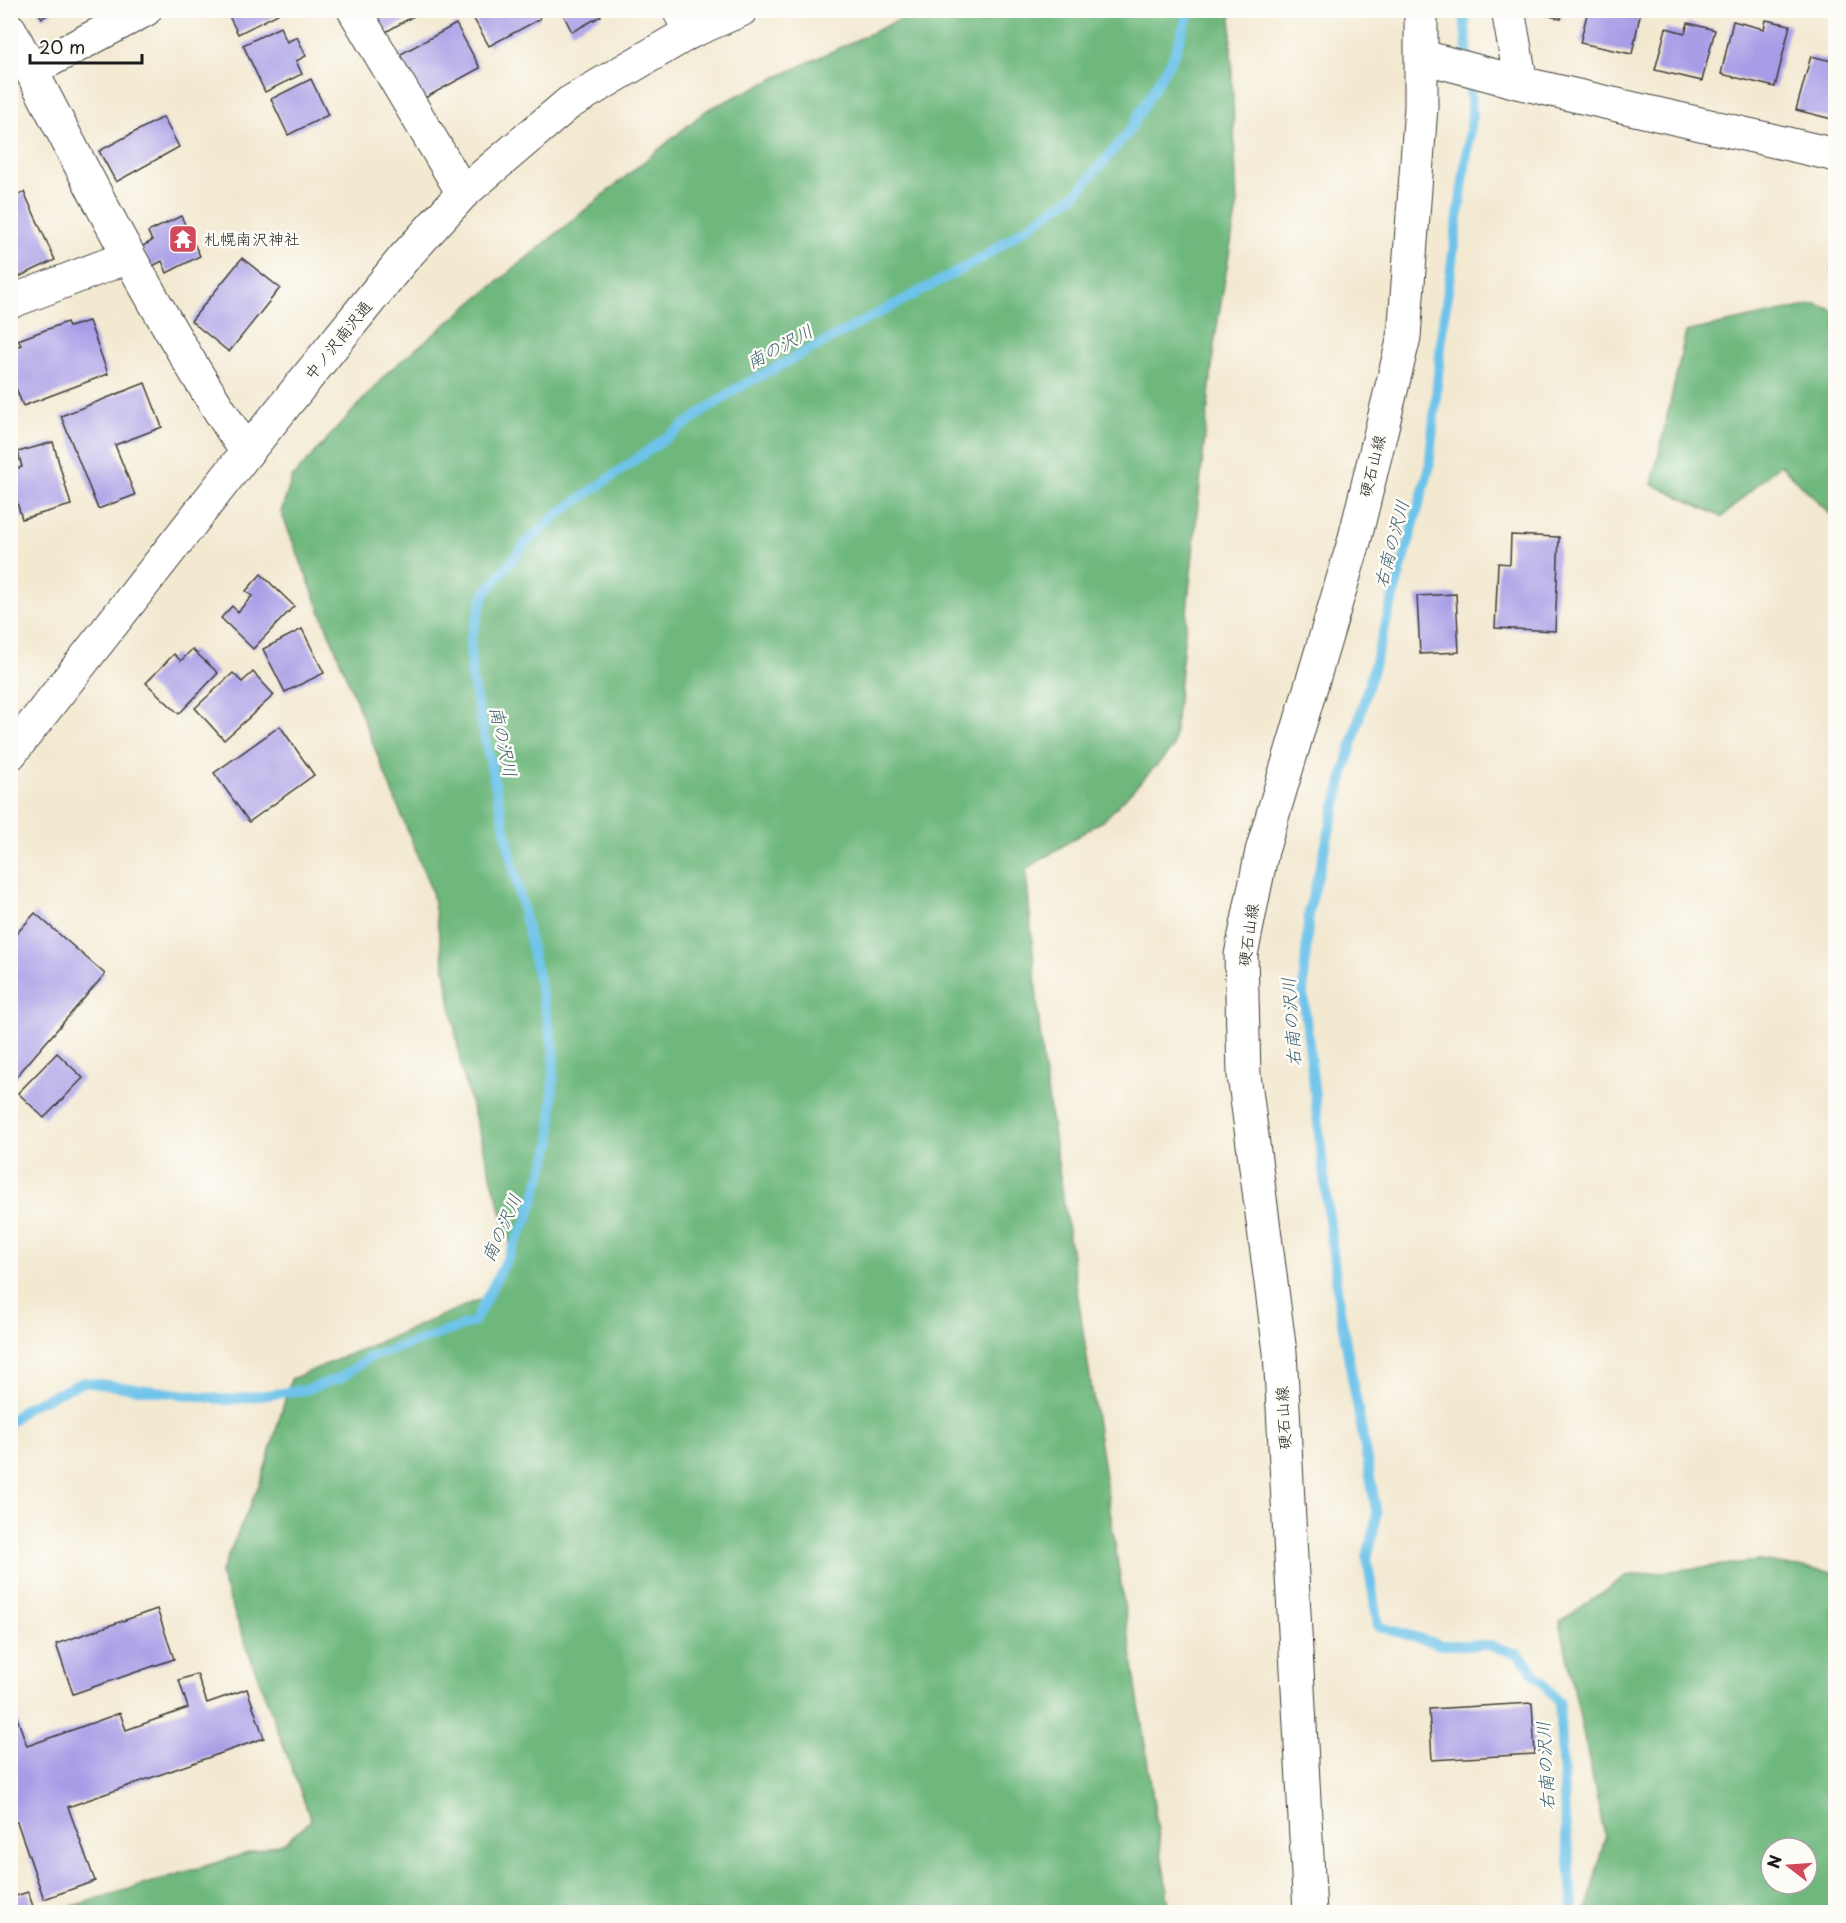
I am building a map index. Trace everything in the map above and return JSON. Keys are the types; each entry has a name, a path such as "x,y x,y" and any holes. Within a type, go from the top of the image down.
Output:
{"street":[{"path":"31,70 146,10"},
{"path":"354,10 463,193"},
{"name":"中ノ沢南沢通","path":"10,754 247,452 403,259 463,193 569,103 685,21 741,10"},
{"name":"硬石山線","path":"1310,1912 1280,1353 1244,1075 1241,955 1262,851 1354,542 1404,337 1421,106 1421,10"},
{"path":"1508,10 1521,83"},
{"path":"10,30 128,257 210,398 247,452"},
{"path":"1422,57 1521,83 1836,155"},
{"path":"10,302 128,257"}],"green space":[{"path":"918,11 1231,11 1237,207 1215,338 1173,748 1105,819 1026,869 1042,1057 1170,1912 53,1912 285,1842 311,1820 220,1574 262,1478 291,1379 481,1299 513,1254 462,1071 432,892 281,512 292,478 389,371 707,110"},
{"path":"1816,304 1835,311 1835,519 1780,464 1722,517 1652,484 1686,332"},
{"path":"1759,1561 1835,1573 1835,1912 1586,1912 1605,1837 1560,1622 1626,1576"}],"building":[{"path":"37,10 56,10 42,18"},
{"path":"226,10 276,10 278,14 238,34"},
{"path":"366,10 424,10 379,36"},
{"path":"469,10 536,10 540,19 489,46"},
{"path":"561,10 598,10 601,16 572,32"},
{"path":"1528,10 1563,10 1561,19"},
{"path":"1588,10 1641,10 1632,54 1580,43"},
{"path":"1766,20 1790,25 1775,87 1721,74 1733,21 1764,29"},
{"path":"1688,23 1715,30 1702,81 1655,70 1666,28 1685,33"},
{"path":"456,24 480,68 423,99 399,55"},
{"path":"280,27 287,42 297,37 306,56 296,61 302,74 265,92 243,45"},
{"path":"1811,56 1836,62 1836,120 1796,110"},
{"path":"311,79 328,115 288,135 271,99"},
{"path":"163,117 179,147 116,182 99,151"},
{"path":"24,192 55,260 12,280 10,199"},
{"path":"181,216 200,256 167,273 162,261 151,267 141,247 152,241 148,232"},
{"path":"1836,247 1836,271 1830,269"},
{"path":"242,258 280,288 229,352 191,321"},
{"path":"89,321 108,374 23,406 10,373 10,349 21,345 18,340 67,322 69,327"},
{"path":"145,383 162,427 115,445 135,495 98,509 61,416"},
{"path":"53,442 71,505 22,519 10,478 10,470 22,467 18,452"},
{"path":"1511,535 1559,537 1555,631 1495,628 1498,563 1510,564"},
{"path":"261,574 294,606 253,649 221,618 232,606 238,612 252,596 246,591"},
{"path":"1456,594 1459,652 1420,654 1417,596"},
{"path":"302,629 324,673 285,692 263,649"},
{"path":"192,649 218,673 179,714 146,683 174,654 181,661"},
{"path":"253,672 274,695 224,740 195,708 233,673 242,682"},
{"path":"280,726 314,775 249,822 214,773"},
{"path":"35,913 105,974 10,1084 10,941"},
{"path":"57,1053 83,1078 44,1118 18,1093"},
{"path":"157,1609 174,1659 73,1694 56,1644"},
{"path":"197,1674 207,1703 247,1689 264,1738 68,1807 95,1881 44,1899 17,1822 10,1824 10,1710 14,1709 27,1746 120,1713 126,1730 188,1708 179,1680"},
{"path":"1532,1703 1535,1754 1432,1760 1429,1709"},
{"path":"28,1892 35,1912 10,1912 10,1898"}],"waterway":[{"name":"南の沢川","path":"10,1422 25,1408 83,1382 228,1400 305,1390 342,1377 368,1358 474,1322 527,1221 551,1144 554,1050 472,680 470,640 485,593 526,543 556,516 734,390 979,260 1076,194 1128,133 1174,55 1190,10"},
{"name":"右南の沢川","path":"1464,10 1472,116 1442,333 1429,469 1344,773 1309,911 1303,993 1339,1305 1377,1515 1367,1558 1378,1626 1441,1645 1487,1645 1518,1654 1559,1702 1565,1818 1573,1904 1571,1912"}],"place":[{"name":"札幌南沢神社","path":"183,239"}]}
